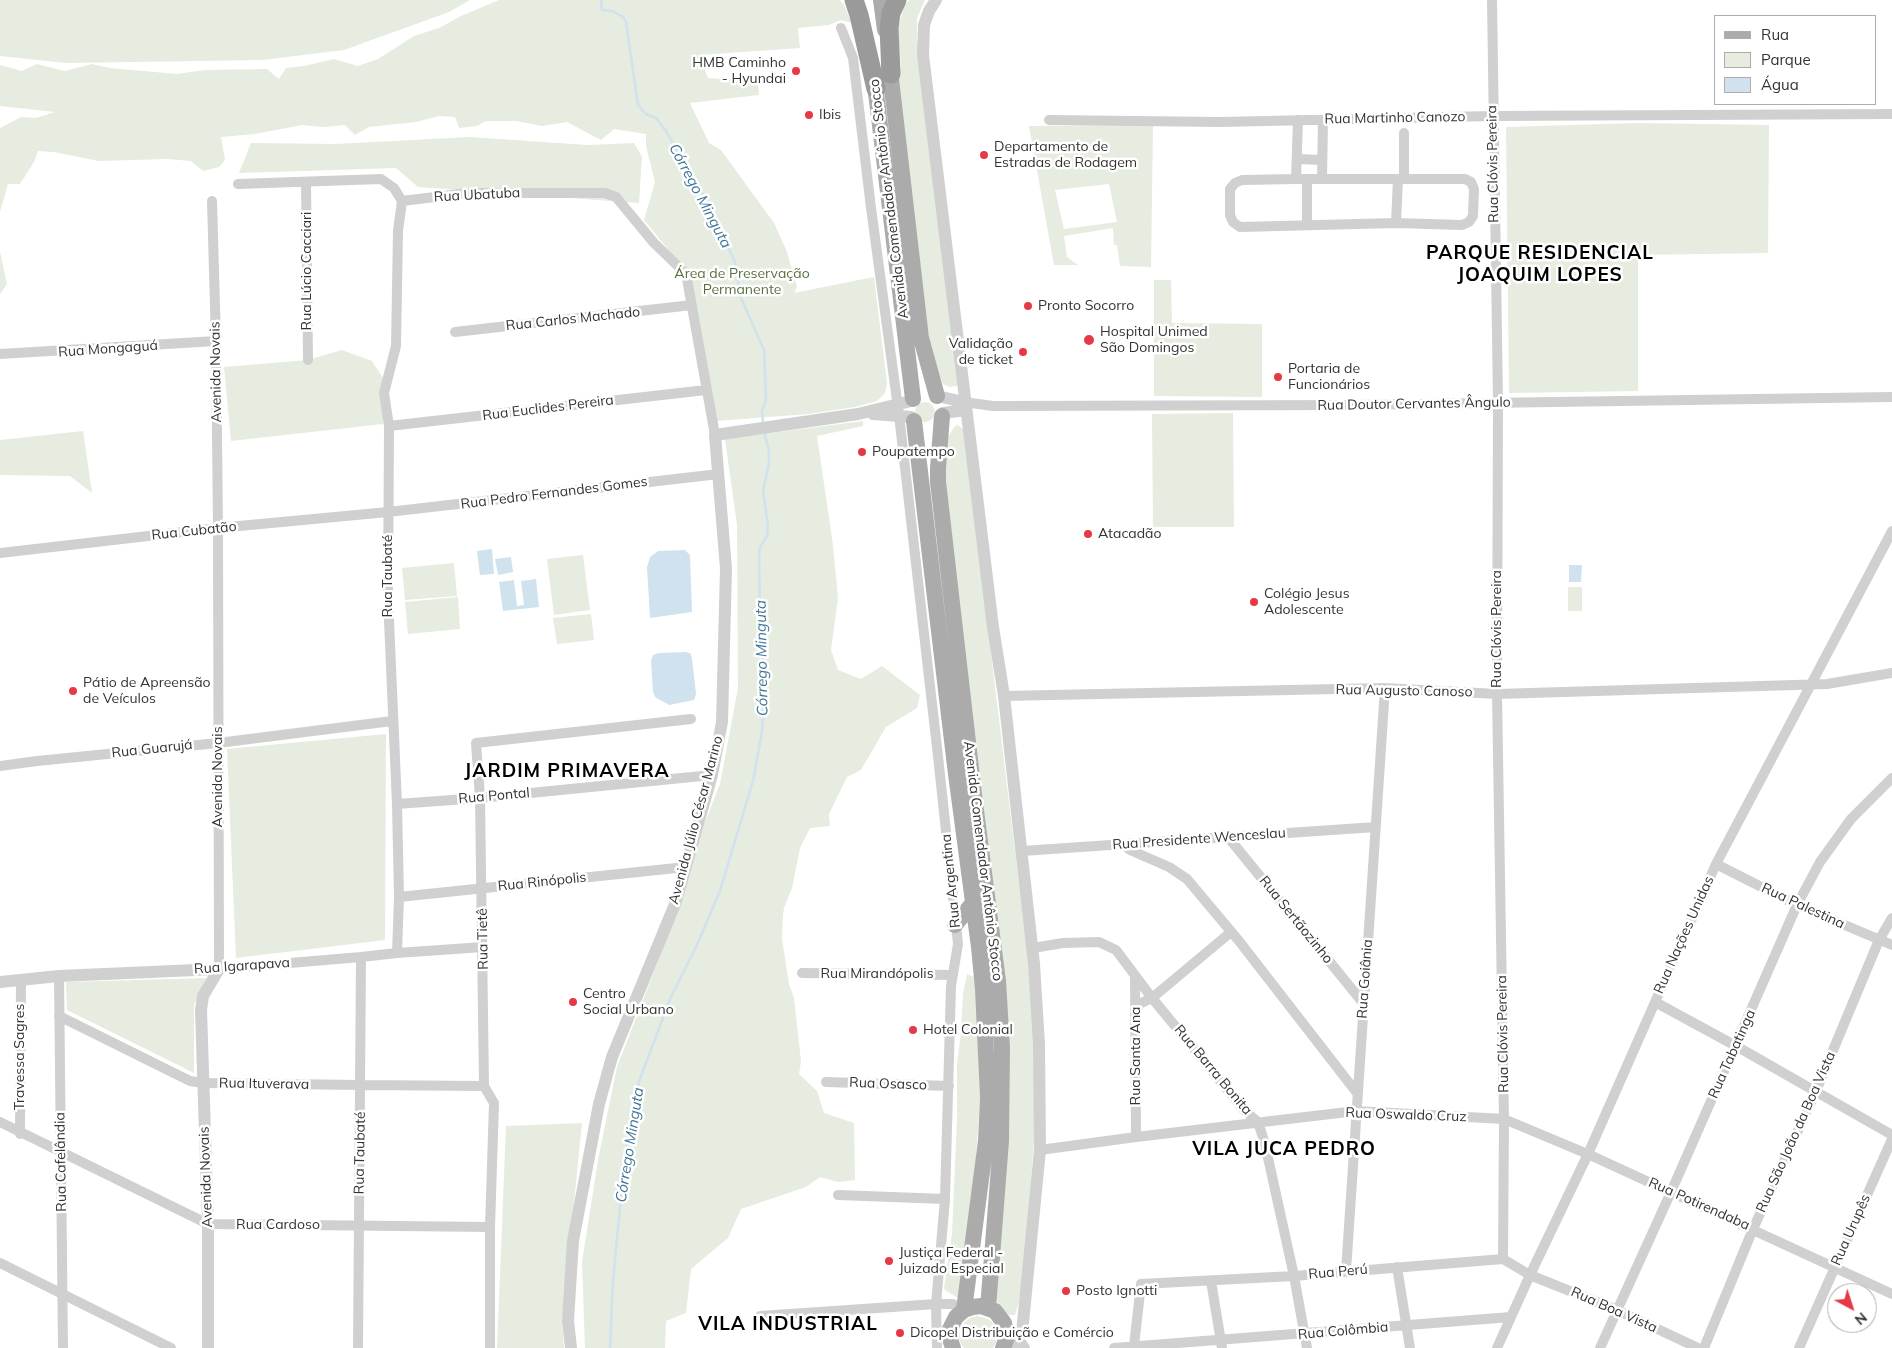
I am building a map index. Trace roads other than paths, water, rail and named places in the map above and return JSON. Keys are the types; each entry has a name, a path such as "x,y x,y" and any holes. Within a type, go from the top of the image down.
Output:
{"highway":[{"path":"854,0 876,89"},
{"path":"890,74 889,28 891,13 898,0"}],"main road":[{"name":"Avenida Comendador Antônio Stocco","path":"864,0 876,89 908,410 983,989 988,1098 986,1141 961,1312 950,1329 953,1348"},
{"name":"Avenida Comendador Antônio Stocco","path":"881,0 921,338 937,396"},
{"path":"922,393 930,393 937,396 942,404 942,414 936,423 927,426 918,424 908,410 922,393"},
{"name":"Avenida Comendador Antônio Stocco","path":"942,414 938,480 998,981 1002,1048 1001,1141 988,1308"},
{"path":"955,925 972,904"},
{"path":"961,1312 973,1307 988,1308 1000,1316 1005,1325 1007,1337 1003,1348"}],"street":[{"path":"936,0 929,11 924,25 923,55 993,628 1004,696 1033,948 1039,1044 1040,1150 1025,1308 1019,1345"},
{"name":"Rua Clóvis Pereira","path":"1492,0 1492,116 1498,402 1497,694 1504,1119 1502,1259"},
{"name":"Rua Argentina","path":"841,28 853,58 871,208 908,410 937,746 958,944 951,986 945,1199 936,1304 937,1348"},
{"name":"Rua Martinho Canozo","path":"1049,120 1220,122 1492,116 1892,114"},
{"path":"1296,179 1298,120"},
{"path":"1322,179 1323,120"},
{"path":"1396,224 1404,133"},
{"path":"1297,159 1322,160"},
{"path":"1307,179 1307,225"},
{"path":"1401,179 1465,179 1471,182 1474,188 1473,216 1469,222 1462,225 1396,224 1240,227 1233,222 1230,215 1230,189 1235,183 1242,180 1401,179"},
{"path":"238,184 381,180 394,188 402,201"},
{"name":"Rua Lúcio Cacciari","path":"306,182 308,360"},
{"name":"Rua Ubatuba","path":"402,201 468,193 605,193 616,197 654,243 684,272 687,279"},
{"name":"Avenida Novais","path":"208,1348 208,1224 201,1010 203,996 219,969 218,528 212,201"},
{"name":"Rua Taubaté","path":"397,952 399,898 388,597 389,426 384,393 396,346 398,231 402,201"},
{"name":"Avenida Júlio César Marino","path":"572,1348 568,1321 573,1241 600,1104 612,1057 675,904 712,775 722,722 726,569 719,474 715,435 687,279"},
{"name":"Rua Carlos Machado","path":"455,332 692,305"},
{"name":"Rua Mongaguá","path":"0,354 216,341"},
{"name":"Rua Euclides Pereira","path":"389,426 706,390"},
{"path":"937,396 965,406"},
{"name":"Rua Doutor Cervantes Ângulo","path":"965,406 1351,405 1892,398"},
{"path":"942,414 965,406"},
{"path":"715,435 858,414 908,410"},
{"name":"Rua Pedro Fernandes Gomes","path":"388,512 719,474"},
{"name":"Rua Cubatão","path":"0,553 218,528 388,512"},
{"name":"Rua Nações Unidas","path":"1497,1348 1588,1154 1716,864 1892,531"},
{"name":"Rua Augusto Canoso","path":"1004,696 1385,688 1497,694 1828,684 1892,673"},
{"name":"Rua Goiânia","path":"1346,1270 1385,688"},
{"name":"Rua Tietê","path":"490,1348 490,1227 494,1103 484,1086 480,798 476,743 691,719"},
{"name":"Rua Guarujá","path":"0,766 218,743 392,721"},
{"name":"Rua Pontal","path":"396,804 480,798 712,775"},
{"name":"Rua Tabatinga","path":"1600,1348 1736,1046 1797,905 1820,862 1851,819 1892,778"},
{"name":"Rua Presidente Wenceslau","path":"1022,851 1376,827"},
{"name":"Rua Sertãozinho","path":"1228,837 1364,1004"},
{"path":"1124,844 1130,850 1169,867 1187,879 1232,932 1357,1093"},
{"name":"Rua Palestina","path":"1716,864 1797,905 1892,945"},
{"name":"Rua Rinópolis","path":"399,898 686,867"},
{"name":"Rua São João da Boa Vista","path":"1704,1348 1753,1229 1816,1091 1879,940 1892,918"},
{"path":"1135,1014 1139,1004 1152,998 1232,932"},
{"name":"Rua Barra Bonita","path":"1033,948 1063,943 1099,942 1116,950 1152,998 1245,1112 1258,1122 1265,1144 1294,1276 1307,1348"},
{"name":"Rua Igarapava","path":"0,982 59,976 219,969 362,957 397,952 483,947"},
{"name":"Rua Taubaté","path":"358,1348 362,957"},
{"name":"Rua Mirandópolis","path":"802,973 953,975"},
{"name":"Rua Santa Ana","path":"1135,974 1136,1137"},
{"name":"Rua Cafelândia","path":"59,976 64,1295 63,1348"},
{"name":"Travessa Sagres","path":"20,980 20,1134"},
{"path":"1655,1002 1892,1135"},
{"name":"Rua Ituverava","path":"59,1016 190,1081 203,1083 484,1086"},
{"name":"Rua Osasco","path":"826,1082 949,1086"},
{"name":"Rua Oswaldo Cruz","path":"1040,1150 1356,1111 1504,1119"},
{"name":"Rua Potirendaba","path":"1504,1119 1588,1154 1892,1294"},
{"name":"Rua Cardoso","path":"0,1122 20,1134 208,1224 490,1227"},
{"name":"Rua Urupês","path":"1799,1348 1892,1139"},
{"path":"838,1195 945,1199"},
{"path":"1502,1259 1530,1275"},
{"name":"Rua Perú","path":"1134,1346 1141,1284 1294,1276 1346,1270 1502,1259"},
{"path":"0,1263 172,1348"},
{"path":"1397,1267 1410,1348"},
{"name":"Rua Boa Vista","path":"1530,1275 1617,1310 1698,1348"},
{"path":"1211,1281 1222,1344"},
{"path":"760,1316 936,1304 953,1304 961,1312 947,1318 936,1329"},
{"name":"Rua Colômbia","path":"1114,1348 1222,1344 1304,1334 1511,1317"},
{"path":"1005,1325 1011,1328 1019,1345"}],"water":[{"path":"492,549 494,574 480,575 477,551"},
{"path":"685,550 690,555 692,612 650,618 647,567 650,557 658,551"},
{"path":"511,557 513,572 498,575 495,559"},
{"path":"1569,565 1582,565 1581,582 1569,582"},
{"path":"536,579 539,607 503,611 499,582 514,580 517,606 524,605 521,581"},
{"path":"659,653 690,653 692,658 696,694 694,700 669,705 655,697 651,661 653,655"}],"waterway":[{"name":"Córrego Minguta","path":"601,0 602,10 612,11 623,17 626,22 638,105 646,114 656,118 666,131 685,171 704,196 735,262 741,298 764,350 766,400 762,411 763,424"},
{"name":"Córrego Minguta","path":"610,1348 613,1280 624,1166 637,1087 670,999 697,945 720,891 753,781 762,732 765,682 760,618 759,557 760,547 767,536 768,526 763,491 769,463 769,451 764,432"}],"place":[{"name":"HMB Caminho - Hyundai","path":"796,71"},
{"name":"Ibis","path":"809,115"},
{"name":"Departamento de Estradas de Rodagem","path":"984,155"},
{"name":"Pronto Socorro","path":"1028,306"},
{"name":"Hospital Unimed São Domingos","path":"1089,340"},
{"name":"Validação de ticket","path":"1023,352"},
{"name":"Portaria de Funcionários","path":"1278,377"},
{"name":"Poupatempo","path":"862,452"},
{"name":"Atacadão","path":"1088,534"},
{"name":"Colégio Jesus Adolescente","path":"1254,602"},
{"name":"Pátio de Apreensão de Veículos","path":"73,691"},
{"name":"Centro Social Urbano","path":"573,1002"},
{"name":"Hotel Colonial","path":"913,1030"},
{"name":"Justiça Federal - Juizado Especial","path":"889,1261"},
{"name":"Posto Ignotti","path":"1066,1291"},
{"name":"Dicopel Distribuição e Comércio","path":"900,1333"}],"district":[{"name":"PARQUE RESIDENCIAL JOAQUIM LOPES","path":"1540,264"},
{"name":"JARDIM PRIMAVERA","path":"567,771"},
{"name":"VILA JUCA PEDRO","path":"1284,1149"},
{"name":"VILA INDUSTRIAL","path":"788,1324"}],"park label":[{"name":"Área de Preservação Permanente","path":"742,282"}]}
